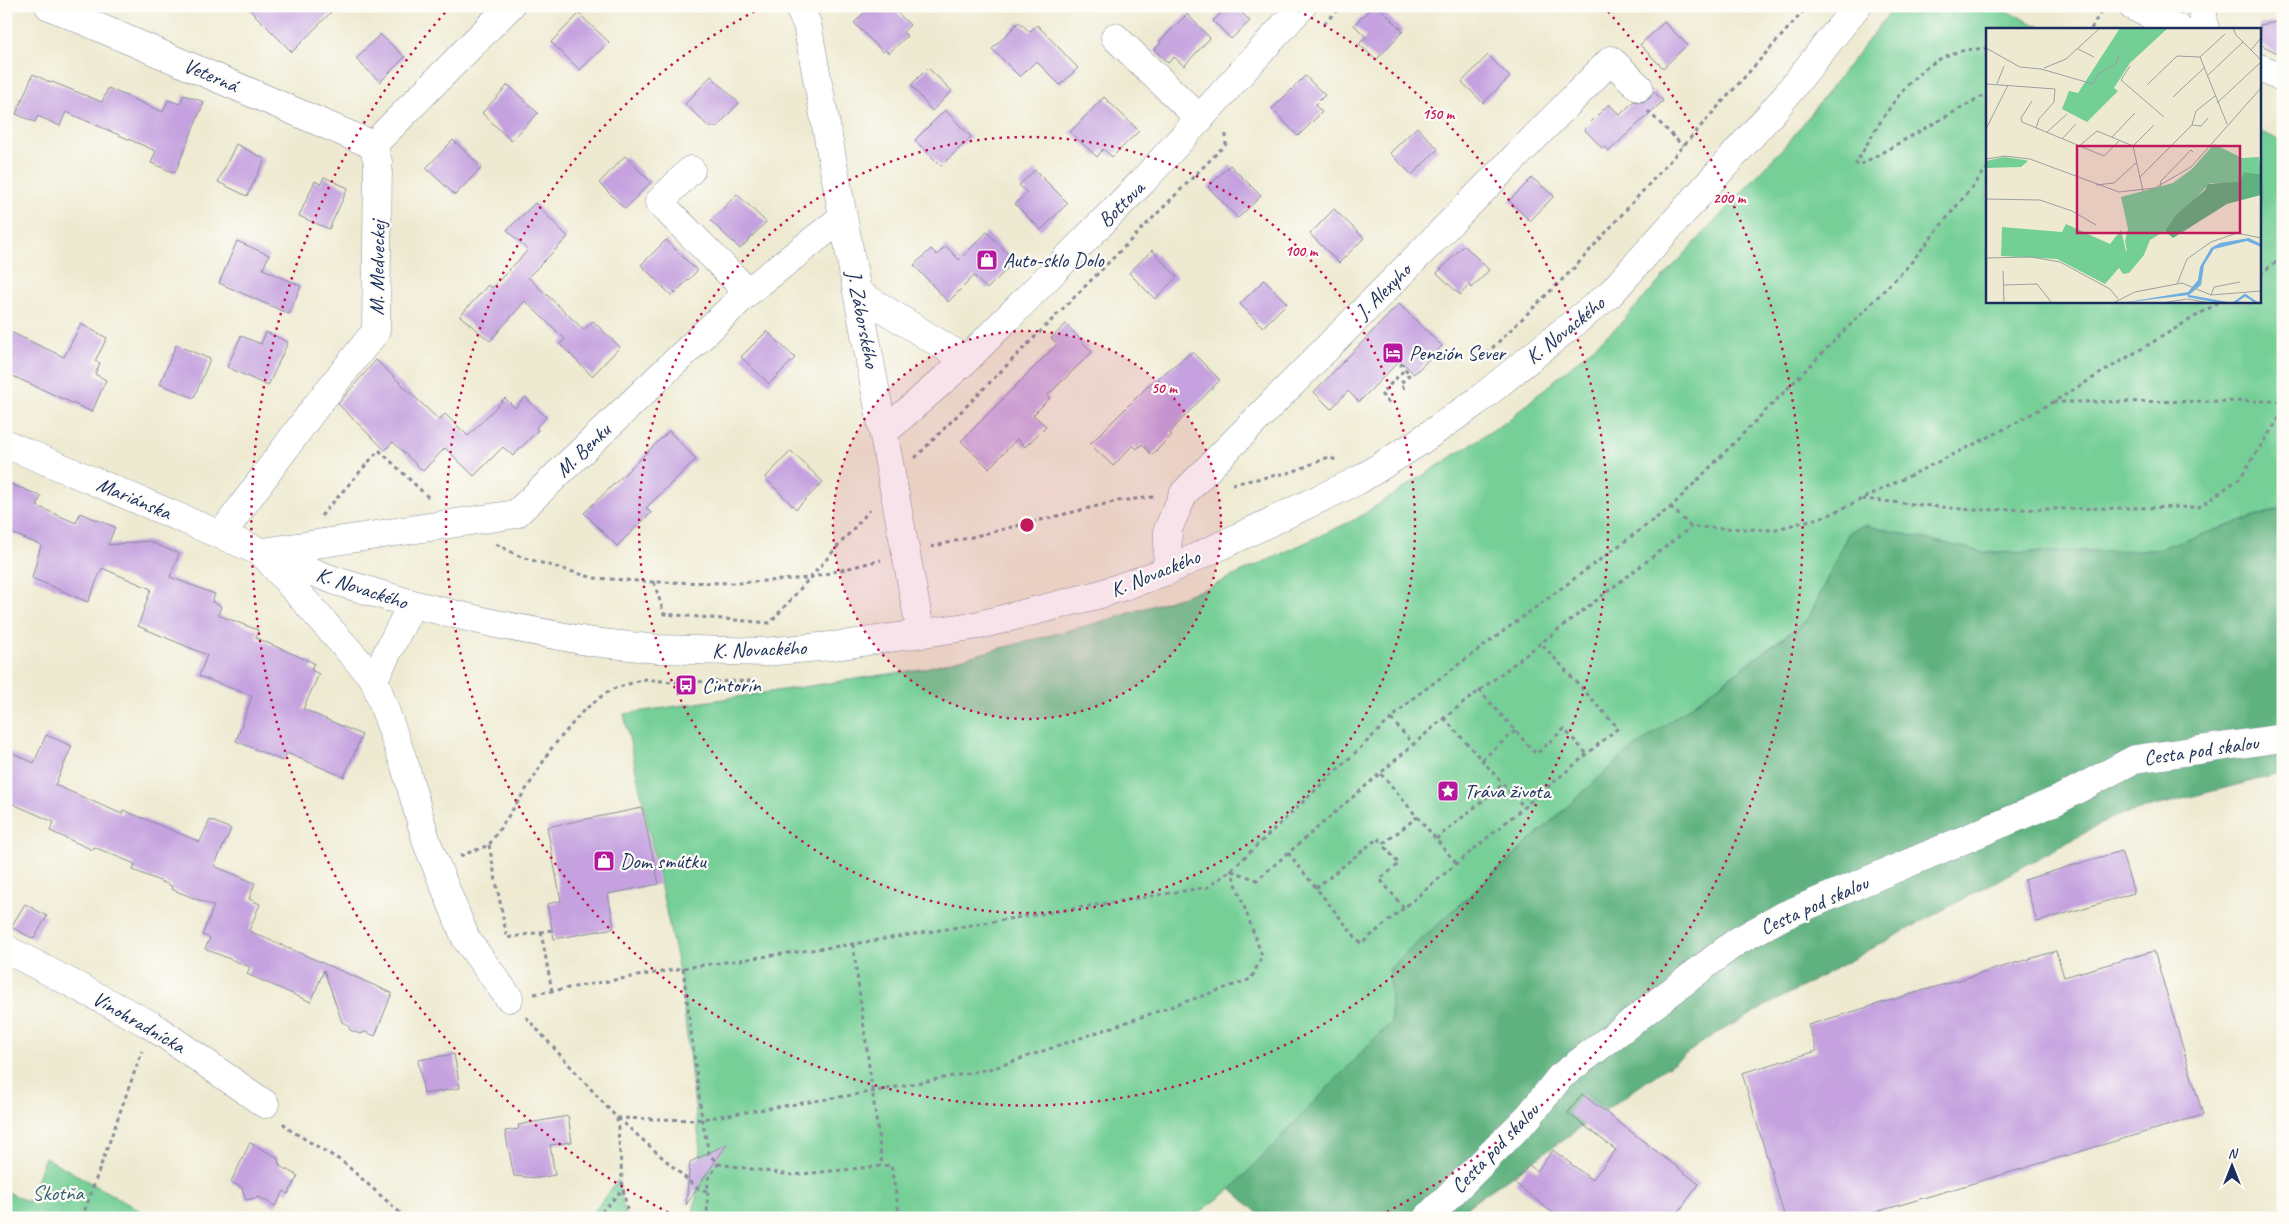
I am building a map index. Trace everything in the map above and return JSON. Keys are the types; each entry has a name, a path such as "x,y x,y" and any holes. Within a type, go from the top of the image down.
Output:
{"street":[{"name":"Veterná","path":"49,6 373,144"},
{"path":"373,144 510,6"},
{"name":"J. Záborského","path":"798,6 807,24 921,634"},
{"name":"Bottova","path":"884,432 966,360 1142,182 1302,6"},
{"name":"K. Novackého","path":"261,552 336,581 412,604 496,624 592,642 658,649 764,652 842,645 979,625 1092,596 1167,571 1359,480 1413,446 1476,402 1611,293 1776,108 1857,6"},
{"path":"2132,6 2177,28"},
{"path":"2202,6 2206,28"},
{"path":"1114,37 1200,119"},
{"name":"J. Alexyho","path":"1167,571 1168,528 1184,493 1611,60 1639,87"},
{"path":"2262,69 2283,78"},
{"name":"M. Medveckej","path":"221,535 317,405 376,331 378,162 373,144"},
{"path":"691,170 659,202 748,292"},
{"name":"M. Benku","path":"261,552 516,514 748,292 843,217"},
{"path":"858,293 966,360"},
{"name":"Mariánska","path":"6,444 261,552"},
{"path":"261,552 374,678 406,766 427,843 466,939 509,998"},
{"path":"374,678 412,604"},
{"name":"Cesta pod skalou","path":"1427,1218 1528,1116 1560,1077 1736,942 1783,916 2058,800 2135,759 2283,738"},
{"name":"Vinohradnícka","path":"6,949 151,1025 265,1104"}],"path":[{"path":"1321,26 1341,6"},
{"path":"1484,363 1485,355 1575,267 1808,6"},
{"path":"2092,28 2104,6"},
{"path":"1986,49 1964,51 1945,58 1912,79 1890,105 1856,163 1858,166 1986,94"},
{"path":"1639,87 1632,94 1683,146"},
{"path":"654,582 664,614 770,623 878,502 909,463 1226,144 1227,121"},
{"path":"509,998 683,968 853,944 1208,887 1231,870 1412,699 1671,507 1909,265 1986,169"},
{"path":"2262,273 2283,257"},
{"path":"1231,870 1257,880 1444,718 1540,642 1692,527 1773,530 1829,515 1995,434 2053,402 2219,302"},
{"path":"1403,364 1401,365 1410,374 1400,384 1407,391"},
{"path":"1390,403 1381,394 1405,369"},
{"path":"2053,402 2283,401"},
{"path":"1862,499 1972,510 2199,507 2240,478 2283,412"},
{"path":"320,517 379,450 455,523 520,556 594,578 654,582 736,583 809,578 1118,501 1184,493"},
{"path":"1224,485 1292,472 1329,457 1344,462"},
{"path":"1671,507 1692,527"},
{"path":"1288,853 1361,944 1457,864 1618,728 1540,642"},
{"path":"436,865 489,845 550,750 584,710 610,690 644,678 671,682 765,681 764,652"},
{"path":"1479,690 1536,754 1564,729 1587,754"},
{"path":"1444,718 1524,807"},
{"path":"1391,719 1414,745"},
{"path":"1482,760 1515,731"},
{"path":"1381,774 1457,864"},
{"path":"1436,839 1503,784"},
{"path":"1383,844 1417,817"},
{"path":"1316,888 1378,838 1399,864 1380,878 1404,908"},
{"path":"489,845 507,938 552,930"},
{"path":"617,1118 702,1119 871,1092 994,1068 1251,979 1262,956 1231,870"},
{"path":"541,932 552,991"},
{"path":"853,944 882,1164"},
{"path":"683,968 702,1119 709,1154 718,1164 792,1175 882,1164 891,1165 900,1218"},
{"path":"509,998 617,1118 698,1189 708,1191"},
{"path":"82,1218 151,1025"},
{"path":"265,1104 290,1130 343,1162 406,1218"},
{"path":"617,1118 623,1189 629,1218"},
{"path":"707,1218 708,1178 718,1164"},
{"path":"596,1218 623,1189"}],"green space":[{"path":"1895,6 1997,6 2042,28 1986,28 1986,302 2262,302 2262,132 2283,142 2283,508 2154,550 1987,553 1864,525 1849,532 1808,619 1622,757 1390,968 1391,1022 1231,1189 1192,1218 692,1218 704,1156 701,1157 680,976 624,714 922,669 1108,620 1208,588 1356,519 1507,421 1619,325 1791,139"},
{"path":"2283,508 2283,773 2116,816 1713,1035 1451,1218 1263,1218 1231,1189 1391,1022 1390,968 1622,757 1808,620 1849,532 1864,525 1987,553 2154,550"},
{"name":"Skotňa","path":"45,1157 153,1218 6,1218 6,1191 28,1202"},
{"path":"618,1180 626,1218 589,1218"}],"building":[{"path":"246,6 337,6 292,52"},
{"path":"871,6 891,6 910,25 903,32 907,36 889,53 885,50 883,52 854,23"},
{"path":"1228,6 1235,6 1250,21 1231,39 1213,21"},
{"path":"1373,6 1378,6 1403,31 1376,60 1359,44 1366,37 1354,25"},
{"path":"579,14 609,42 580,70 551,42"},
{"path":"1187,14 1210,38 1184,66 1174,57 1168,63 1154,50 1161,43 1159,42"},
{"path":"2283,21 2283,56 2262,45 2262,28 2260,28 2260,25"},
{"path":"1019,22 1030,32 1037,25 1078,68 1060,85 1036,61 1020,77 992,49"},
{"path":"1664,22 1687,45 1663,68 1640,45"},
{"path":"380,34 405,57 380,82 356,59"},
{"path":"1488,55 1510,77 1483,103 1462,82"},
{"path":"928,68 952,91 932,111 911,85"},
{"path":"33,74 51,83 102,102 108,88 163,112 168,100 180,104 184,95 204,102 175,173 151,163 156,151 66,112 60,126 38,116 35,122 16,114"},
{"path":"711,76 739,103 717,127 709,127 685,104"},
{"path":"1305,76 1325,95 1315,105 1322,112 1298,136 1272,109"},
{"path":"508,85 538,113 511,141 482,113"},
{"path":"1654,91 1663,101 1609,151 1605,147 1603,149 1584,129 1609,104 1620,115 1634,101 1644,102 1650,98"},
{"path":"1104,97 1139,131 1112,157 1103,149 1097,157 1070,132"},
{"path":"945,110 971,137 941,166 915,140"},
{"path":"1417,127 1438,149 1412,175 1390,153"},
{"path":"453,140 482,167 455,195 426,168"},
{"path":"236,144 265,159 247,196 218,182"},
{"path":"625,156 651,182 625,209 599,183"},
{"path":"1230,165 1261,196 1238,218 1208,187"},
{"path":"1035,170 1068,203 1041,230 1015,204 1027,193 1019,185"},
{"path":"324,177 348,188 329,229 299,216 315,181 321,184"},
{"path":"1532,178 1554,196 1530,221 1509,201"},
{"path":"737,194 766,222 740,249 711,221"},
{"path":"535,203 568,237 528,277 584,330 593,321 620,347 592,376 560,344 565,339 525,301 490,341 460,316 488,285 492,288 528,250 507,230"},
{"path":"1334,209 1364,238 1339,263 1310,234"},
{"path":"987,232 1015,261 987,289 974,276 948,302 914,265 931,249 937,255 946,246 959,260"},
{"path":"666,240 697,271 672,296 641,265"},
{"path":"237,241 269,255 263,269 301,286 289,314 219,283"},
{"path":"1464,245 1489,270 1472,288 1469,285 1460,295 1437,273"},
{"path":"1152,250 1177,277 1155,299 1129,273"},
{"path":"1264,280 1287,303 1263,327 1240,304"},
{"name":"Penzión Sever","path":"1399,304 1442,346 1414,374 1400,360 1359,402 1348,391 1331,409 1314,392"},
{"path":"81,324 107,338 95,361 100,363 95,374 106,380 92,412 6,373 6,330 64,357"},
{"path":"1066,324 1092,352 1047,396 1050,398 1033,415 1046,426 1025,447 1017,439 989,468 961,441 1057,344 1051,338"},
{"path":"767,331 795,358 769,384 741,357"},
{"path":"266,332 288,342 268,386 227,367 241,336 261,344"},
{"path":"176,345 210,359 194,398 160,384"},
{"path":"1192,352 1220,380 1182,419 1170,433 1172,435 1152,455 1142,444 1137,449 1133,445 1113,466 1090,444 1150,384"},
{"path":"376,360 439,420 445,414 468,436 505,398 515,408 525,397 546,417 536,428 538,430 513,456 503,447 474,476 445,448 423,471 393,442 385,450 338,404"},
{"path":"669,431 696,459 646,508 651,513 617,546 584,513"},
{"path":"791,451 823,482 796,509 765,478"},
{"path":"6,482 41,496 37,506 76,523 80,513 115,527 108,545 148,541 179,554 170,577 215,594 212,602 221,606 218,615 258,630 256,638 314,663 311,670 319,674 303,709 362,735 344,777 287,753 283,761 236,741 252,696 199,676 207,655 138,626 151,589 102,568 88,602 32,578 41,545 6,531"},
{"path":"46,735 72,746 55,785 122,814 123,810 200,842 210,820 231,829 214,866 255,883 249,899 260,904 249,931 392,993 375,1036 366,1032 360,1034 350,1030 348,1025 342,1022 324,970 311,1002 247,974 250,967 205,949 210,938 202,935 214,906 171,889 172,886 133,870 135,864 94,847 93,850 50,831 54,822 6,801 6,750 34,763"},
{"name":"Dom smútku","path":"642,808 659,884 608,894 614,928 554,939 547,904 561,901 547,827"},
{"path":"2121,851 2134,893 2037,922 2024,880"},
{"path":"25,904 47,916 34,939 11,927"},
{"path":"2056,951 2064,977 2154,951 2203,1115 1856,1218 1785,1218 1742,1073 1817,1051 1808,1025"},
{"path":"454,1054 460,1088 424,1094 418,1060"},
{"path":"1582,1094 1699,1184 1674,1218 1559,1218 1515,1183 1529,1165 1537,1171 1553,1150 1592,1180 1616,1150 1568,1113"},
{"path":"568,1116 572,1142 550,1145 555,1175 538,1178 514,1176 505,1131 519,1129 518,1125"},
{"path":"250,1143 277,1157 280,1166 298,1176 288,1194 284,1191 275,1206 259,1197 246,1200 242,1188 231,1182"},
{"path":"727,1144 686,1205 690,1162"}],"place":[{"name":"Auto-sklo Dolo","path":"987,260"},
{"name":"Penzión Sever","path":"1393,353"},
{"name":"Cintorín","path":"686,685"},
{"name":"Tráva života","path":"1448,791"},
{"name":"Dom smútku","path":"604,861"}]}
